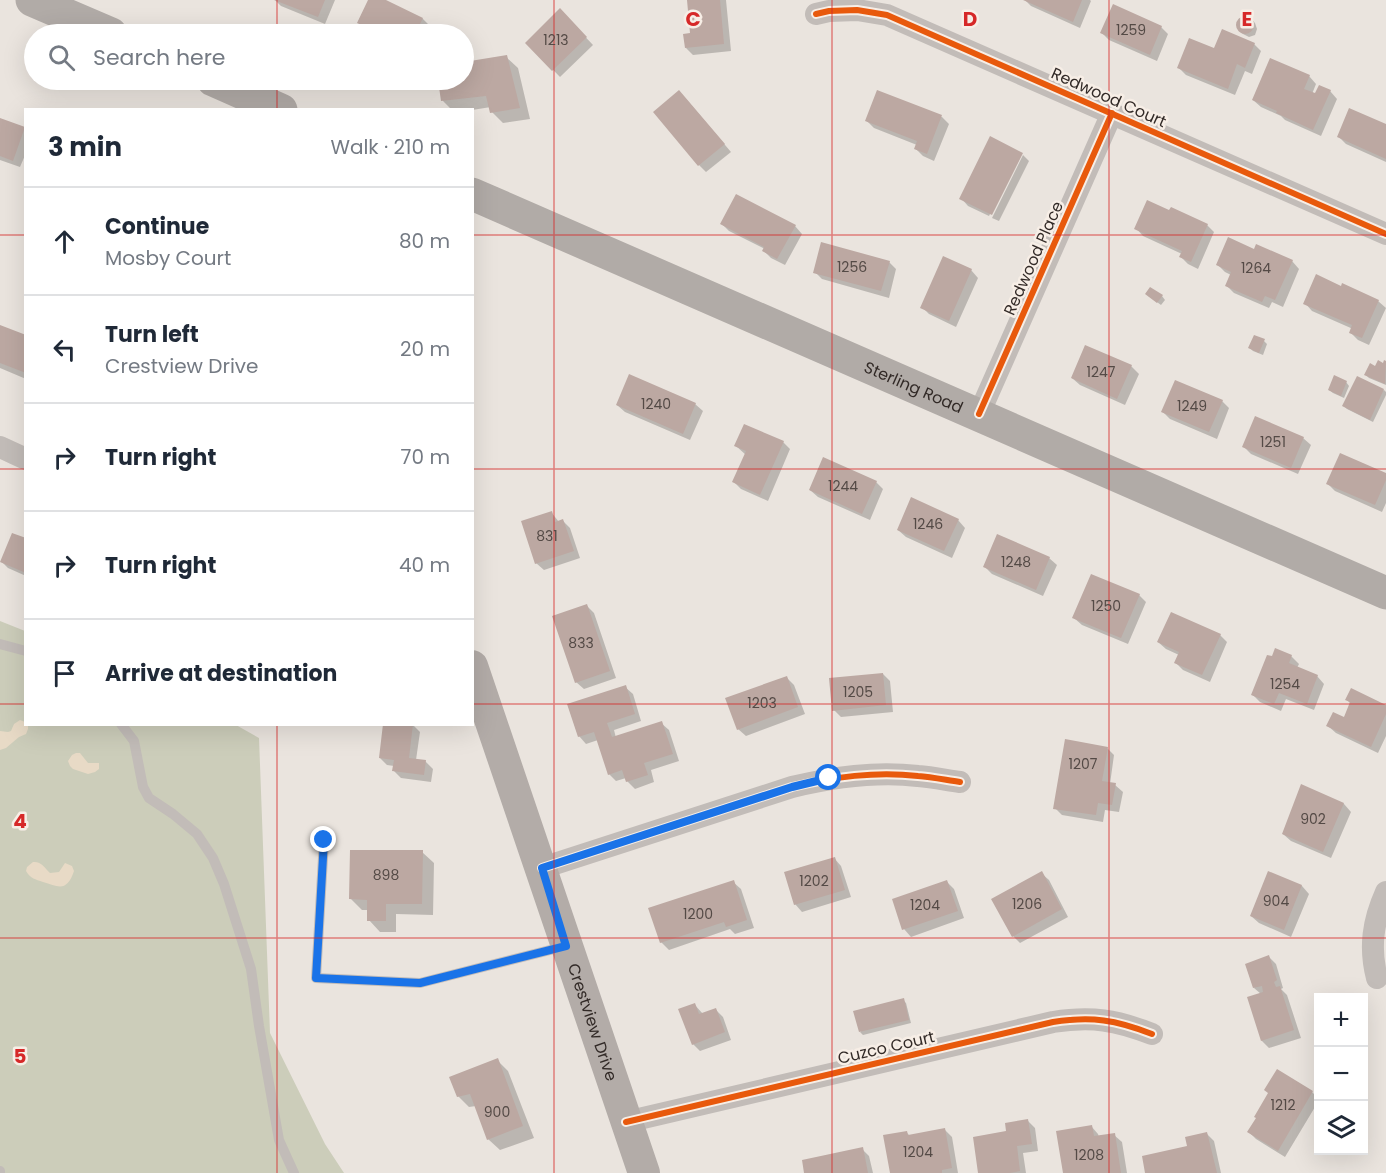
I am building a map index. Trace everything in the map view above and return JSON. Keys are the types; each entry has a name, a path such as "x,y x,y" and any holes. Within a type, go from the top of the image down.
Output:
{"main road":[{"path":"32,0 88,24"},
{"path":"236,90 276,108"},
{"name":"Sterling Road","path":"474,195 1386,593"},
{"name":"Crestview Drive","path":"474,672 644,1173"}],"street":[{"name":"Redwood Court","path":"816,14 857,10 887,15 1386,234"},
{"name":"Redwood Place","path":"979,414 1112,113"},
{"path":"0,447 24,458"},
{"path":"542,868 792,787 829,778 873,774 918,776 960,782"},
{"path":"1377,978 1374,967 1373,940 1377,912 1386,892"},
{"name":"Cuzco Court","path":"626,1122 1053,1022 1071,1019 1101,1019 1127,1024 1152,1034"}],"lane":[{"path":"0,644 24,650"},
{"path":"123,726 134,741 142,787 149,798 197,834 213,858 224,884 251,969 279,1140 294,1173"},
{"path":"324,840 316,978 420,983 566,946"}],"green space":[{"path":"0,621 24,631 24,726 238,726 259,738 270,1033 325,1144 344,1173 0,1173"}],"sand":[{"path":"20,720 24,722 24,726 28,726 26,734 0,750 0,731 11,731 14,724"},
{"path":"76,753 80,753 88,763 99,763 99,769 88,774 73,769 68,761"},
{"path":"33,862 41,864 50,873 59,872 65,863 72,866 74,871 65,885 54,885 35,879 28,874 27,867"}],"building":[{"path":"274,0 325,0 318,17"},
{"path":"368,0 386,0 423,18 420,24 357,23"},
{"path":"687,0 720,0 724,44 685,48 683,34 690,33"},
{"path":"1023,0 1082,0 1073,22"},
{"path":"1113,4 1162,26 1150,55 1100,33"},
{"path":"560,8 587,37 552,71 525,43"},
{"path":"1241,16 1249,16 1254,21 1252,32 1241,34 1236,29 1236,21"},
{"path":"1222,29 1255,43 1245,68 1237,64 1228,89 1177,68 1189,38 1214,48"},
{"path":"507,55 520,108 490,113 486,96 441,101 439,90 474,90 474,60"},
{"path":"1270,58 1310,75 1304,89 1315,93 1319,85 1331,90 1313,130 1252,100"},
{"path":"679,90 725,144 698,166 653,112"},
{"path":"877,90 942,115 927,154 914,149 917,141 865,121"},
{"path":"1349,108 1386,124 1386,159 1337,137"},
{"path":"0,118 24,127 24,130 13,161 0,156"},
{"path":"990,136 1023,153 992,215 959,199"},
{"path":"736,194 796,225 777,259 762,251 764,247 720,224"},
{"path":"1147,200 1169,210 1171,207 1208,224 1191,262 1179,257 1182,251 1134,229"},
{"path":"1228,237 1254,249 1256,244 1293,260 1275,300 1265,296 1262,302 1225,286 1231,272 1216,265"},
{"path":"821,242 890,261 881,291 813,273"},
{"path":"943,256 972,269 949,321 920,308"},
{"path":"1316,274 1379,300 1362,338 1349,333 1352,325 1303,304"},
{"path":"1150,287 1163,295 1157,303 1145,294"},
{"path":"0,325 24,334 24,372 0,363"},
{"path":"1254,335 1265,339 1259,353 1248,348"},
{"path":"1085,345 1132,365 1117,399 1071,378"},
{"path":"1378,360 1383,363 1384,360 1386,361 1385,384 1364,375 1370,363 1375,366"},
{"path":"629,374 696,403 683,434 616,405"},
{"path":"1334,375 1347,381 1341,396 1328,390"},
{"path":"1357,376 1384,389 1370,420 1342,406"},
{"path":"1175,380 1223,400 1209,432 1161,412"},
{"path":"1255,416 1304,437 1291,468 1242,447"},
{"path":"744,424 784,441 760,495 732,482 746,451 734,446"},
{"path":"1340,453 1386,473 1386,480 1375,505 1326,484"},
{"path":"823,457 877,481 862,514 809,490"},
{"path":"911,497 959,519 944,551 897,530"},
{"path":"552,511 555,522 563,519 574,551 535,564 521,521"},
{"path":"12,533 24,537 24,572 0,562"},
{"path":"997,534 1050,557 1036,590 983,567"},
{"path":"1091,574 1140,594 1121,638 1072,618"},
{"path":"587,604 610,671 575,683 552,616"},
{"path":"1171,612 1221,634 1202,675 1174,663 1179,652 1157,642"},
{"path":"1275,648 1292,655 1289,663 1318,675 1307,704 1279,693 1274,704 1251,695 1267,655 1272,656"},
{"path":"883,673 886,705 832,711 829,678"},
{"path":"787,676 798,707 737,730 725,698"},
{"path":"626,685 635,714 607,723 612,737 662,721 673,754 644,763 648,775 626,782 622,770 608,775 594,732 578,737 567,704"},
{"path":"1351,688 1386,705 1386,714 1371,747 1326,726 1333,712 1344,717 1350,702 1345,700"},
{"path":"383,726 413,726 409,758 426,760 424,775 392,771 394,760 379,758"},
{"path":"1065,739 1108,747 1102,781 1116,783 1112,805 1098,803 1096,815 1053,809"},
{"path":"1301,784 1344,803 1323,852 1282,834"},
{"path":"350,850 423,850 422,904 386,904 386,921 367,921 367,900 349,899"},
{"path":"835,857 845,890 794,905 784,872"},
{"path":"1042,871 1062,909 1012,937 991,899"},
{"path":"1268,871 1302,885 1284,930 1250,916"},
{"path":"734,880 747,920 726,927 724,922 660,943 648,908"},
{"path":"947,880 958,911 902,930 892,899"},
{"path":"1269,955 1277,980 1274,982 1276,987 1280,986 1294,1030 1261,1041 1247,997 1263,992 1262,986 1253,988 1245,964"},
{"path":"904,998 909,1020 859,1032 853,1011"},
{"path":"695,1003 699,1014 716,1008 725,1032 692,1045 678,1009"},
{"path":"498,1058 523,1126 487,1140 470,1094 457,1097 449,1077"},
{"path":"1277,1069 1313,1091 1278,1151 1247,1132 1268,1093 1264,1090"},
{"path":"1028,1119 1032,1144 1017,1146 1020,1171 978,1173 973,1137 1006,1131 1005,1123"},
{"path":"1092,1125 1094,1136 1115,1133 1121,1173 1063,1173 1056,1131"},
{"path":"945,1128 952,1168 942,1170 942,1173 890,1173 883,1135 907,1131 908,1135"},
{"path":"1207,1132 1217,1173 1145,1173 1142,1156 1187,1146 1185,1137"},
{"path":"863,1147 868,1173 804,1173 802,1160"}],"cycle path":[{"path":"816,14 857,10 887,15 1386,234"},
{"path":"979,414 1112,113"},
{"path":"542,868 808,783 886,774 923,776 960,782"},
{"path":"626,1122 1053,1022 1080,1019 1104,1020 1152,1034"}],"route":[{"path":"324,840 316,978 420,983 566,946 542,868 792,787 829,778"}]}
